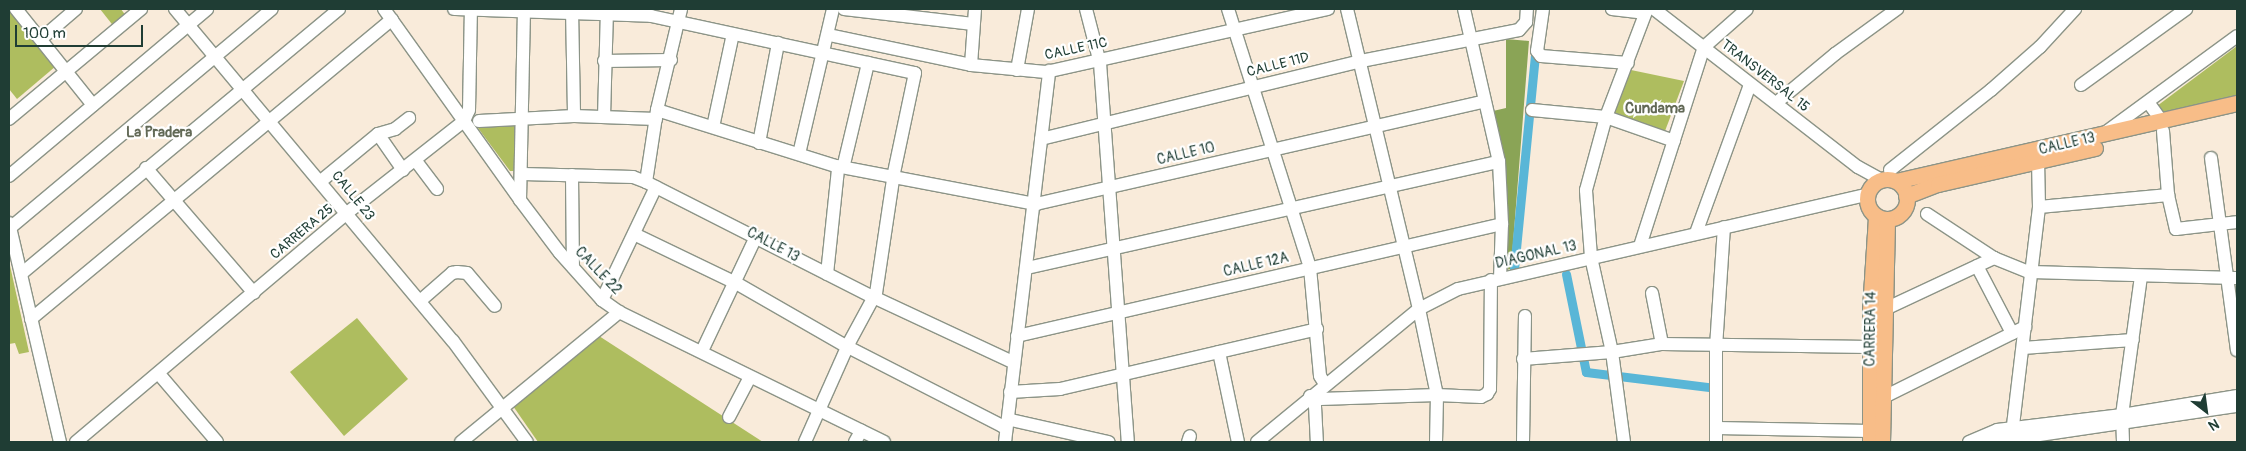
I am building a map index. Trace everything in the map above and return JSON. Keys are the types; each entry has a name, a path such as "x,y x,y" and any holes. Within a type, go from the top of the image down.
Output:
{"main road":[{"name":"CALLE 13","path":"1906,196 1938,184 2038,162 2237,103"},
{"name":"CALLE 13","path":"1881,182 2101,136 2237,113"},
{"path":"1881,182 1906,196 1902,212 1882,217 1868,206 1881,182"},
{"name":"CARRERA 14","path":"1882,217 1882,442"},
{"name":"CARRERA 14","path":"1870,437 1870,347 1882,217"}],"street":[{"path":"16,9 93,105"},
{"path":"41,39 76,9"},
{"path":"9,120 141,9"},
{"name":"CALLE 23","path":"175,9 420,301 527,442"},
{"path":"9,176 207,9"},
{"path":"60,442 10,226 272,9"},
{"path":"21,274 242,87 339,9"},
{"path":"454,9 651,12 680,15 733,34 915,73 893,176 876,293 848,346 805,442"},
{"path":"464,121 469,110 471,9"},
{"path":"799,154 829,35 833,9"},
{"path":"844,9 973,24"},
{"path":"970,66 975,9"},
{"path":"1017,70 1028,9"},
{"path":"1086,9 1099,60 1128,442"},
{"path":"1228,9 1254,86 1310,268 1320,376 1325,384"},
{"name":"CALLE 11C","path":"829,35 970,66 1049,72 1328,9"},
{"path":"1348,9 1419,309 1437,395 1436,442"},
{"path":"1317,442 1312,399 1437,395 1481,397 1487,394 1490,389 1495,279 1502,224 1499,162 1464,9"},
{"name":"CALLE 11D","path":"1041,139 1361,60 1523,26 1527,9"},
{"path":"1543,9 1539,54 1628,63"},
{"path":"1612,9 1648,10 1606,117 1586,190 1591,258 1612,352 1624,442"},
{"path":"1640,246 1704,47 1748,9"},
{"path":"1776,103 1835,54 1897,9"},
{"path":"1881,182 2040,47 2075,9"},
{"path":"2081,85 2186,9"},
{"path":"520,200 524,10"},
{"name":"TRANSVERSAL 15","path":"1648,10 1704,47 1750,85 1858,167 1881,182"},
{"path":"31,318 270,120 388,11"},
{"name":"CALLE 22","path":"388,11 520,200 573,267 602,300 619,312 702,351 750,378 820,410 858,436 884,442"},
{"path":"572,11 574,116"},
{"path":"604,117 604,61 607,11"},
{"path":"602,300 634,234 651,184 656,115 671,60 680,15"},
{"path":"713,127 733,34"},
{"path":"2101,136 2237,36"},
{"path":"759,142 778,43"},
{"path":"604,61 671,60"},
{"path":"827,274 838,170 841,167 851,140 868,63"},
{"path":"1005,442 1049,72"},
{"path":"1696,233 1750,85"},
{"name":"CALLE 10","path":"479,122 574,116 656,115 713,127 841,167 1033,204 1484,101"},
{"path":"2148,102 2162,126 2168,195 2176,229 2237,222"},
{"path":"1532,110 1606,117 1674,141"},
{"path":"321,181 378,134 395,129 409,118"},
{"name":"CARRERA 25","path":"76,442 347,214 464,121"},
{"path":"378,134 403,170"},
{"path":"2211,158 2219,225 2233,278 2237,350"},
{"path":"416,160 437,189"},
{"path":"1027,268 1499,162"},
{"path":"2011,436 2023,348 2029,272 2039,207 2038,162"},
{"path":"146,168 254,293"},
{"name":"CALLE 13","path":"522,174 633,177 651,184 827,274 1014,362"},
{"path":"572,175 573,267"},
{"name":"DIAGONAL 13","path":"1256,442 1312,399 1325,384 1419,309 1458,289 1724,227 1881,182"},
{"path":"2039,207 2168,195"},
{"path":"1927,214 1994,258 2029,272 2233,278"},
{"name":"CALLE 12A","path":"1018,336 1404,245 1502,224"},
{"path":"1716,442 1716,347 1724,227"},
{"path":"634,234 736,284 848,346 1002,426 1011,420 1109,442"},
{"path":"702,351 736,284 756,237"},
{"path":"1883,310 1994,258"},
{"path":"1977,266 2012,333"},
{"path":"420,301 457,272 467,273 495,306"},
{"path":"2123,442 2122,420 2141,276"},
{"path":"1652,294 1662,344"},
{"path":"461,442 619,312"},
{"path":"1523,442 1525,316"},
{"path":"1882,398 2025,327"},
{"path":"1010,392 1060,390 1317,329"},
{"path":"2023,348 2133,340"},
{"path":"1523,359 1612,352 1662,344 1716,347 1870,347"},
{"path":"1219,352 1238,442"},
{"path":"159,374 217,442"},
{"path":"729,417 750,378"},
{"path":"2122,420 2237,396"},
{"path":"1992,442 2011,436 2237,406"},
{"path":"1717,428 1870,437"},
{"path":"1969,442 1997,430 2011,436"}],"green space":[{"path":"100,9 121,9 128,19 115,28"},
{"path":"12,11 56,66 17,99 9,89 9,13"},
{"path":"1506,39 1529,41 1511,269 1505,270 1493,111 1506,108"},
{"path":"2237,46 2237,102 2161,117 2157,106"},
{"path":"1631,70 1684,81 1665,131 1612,113"},
{"path":"482,123 516,123 516,171 510,171 478,128"},
{"path":"9,261 29,352 19,354 15,343 9,344"},
{"path":"357,318 408,379 344,436 290,372"},
{"path":"599,336 763,442 538,442 513,406"}],"waterway":[{"path":"1514,269 1536,46"},
{"path":"1566,274 1586,372 1709,387"}],"district":[{"name":"Cundama","path":"1655,109"},
{"name":"La Pradera","path":"159,133"}]}
